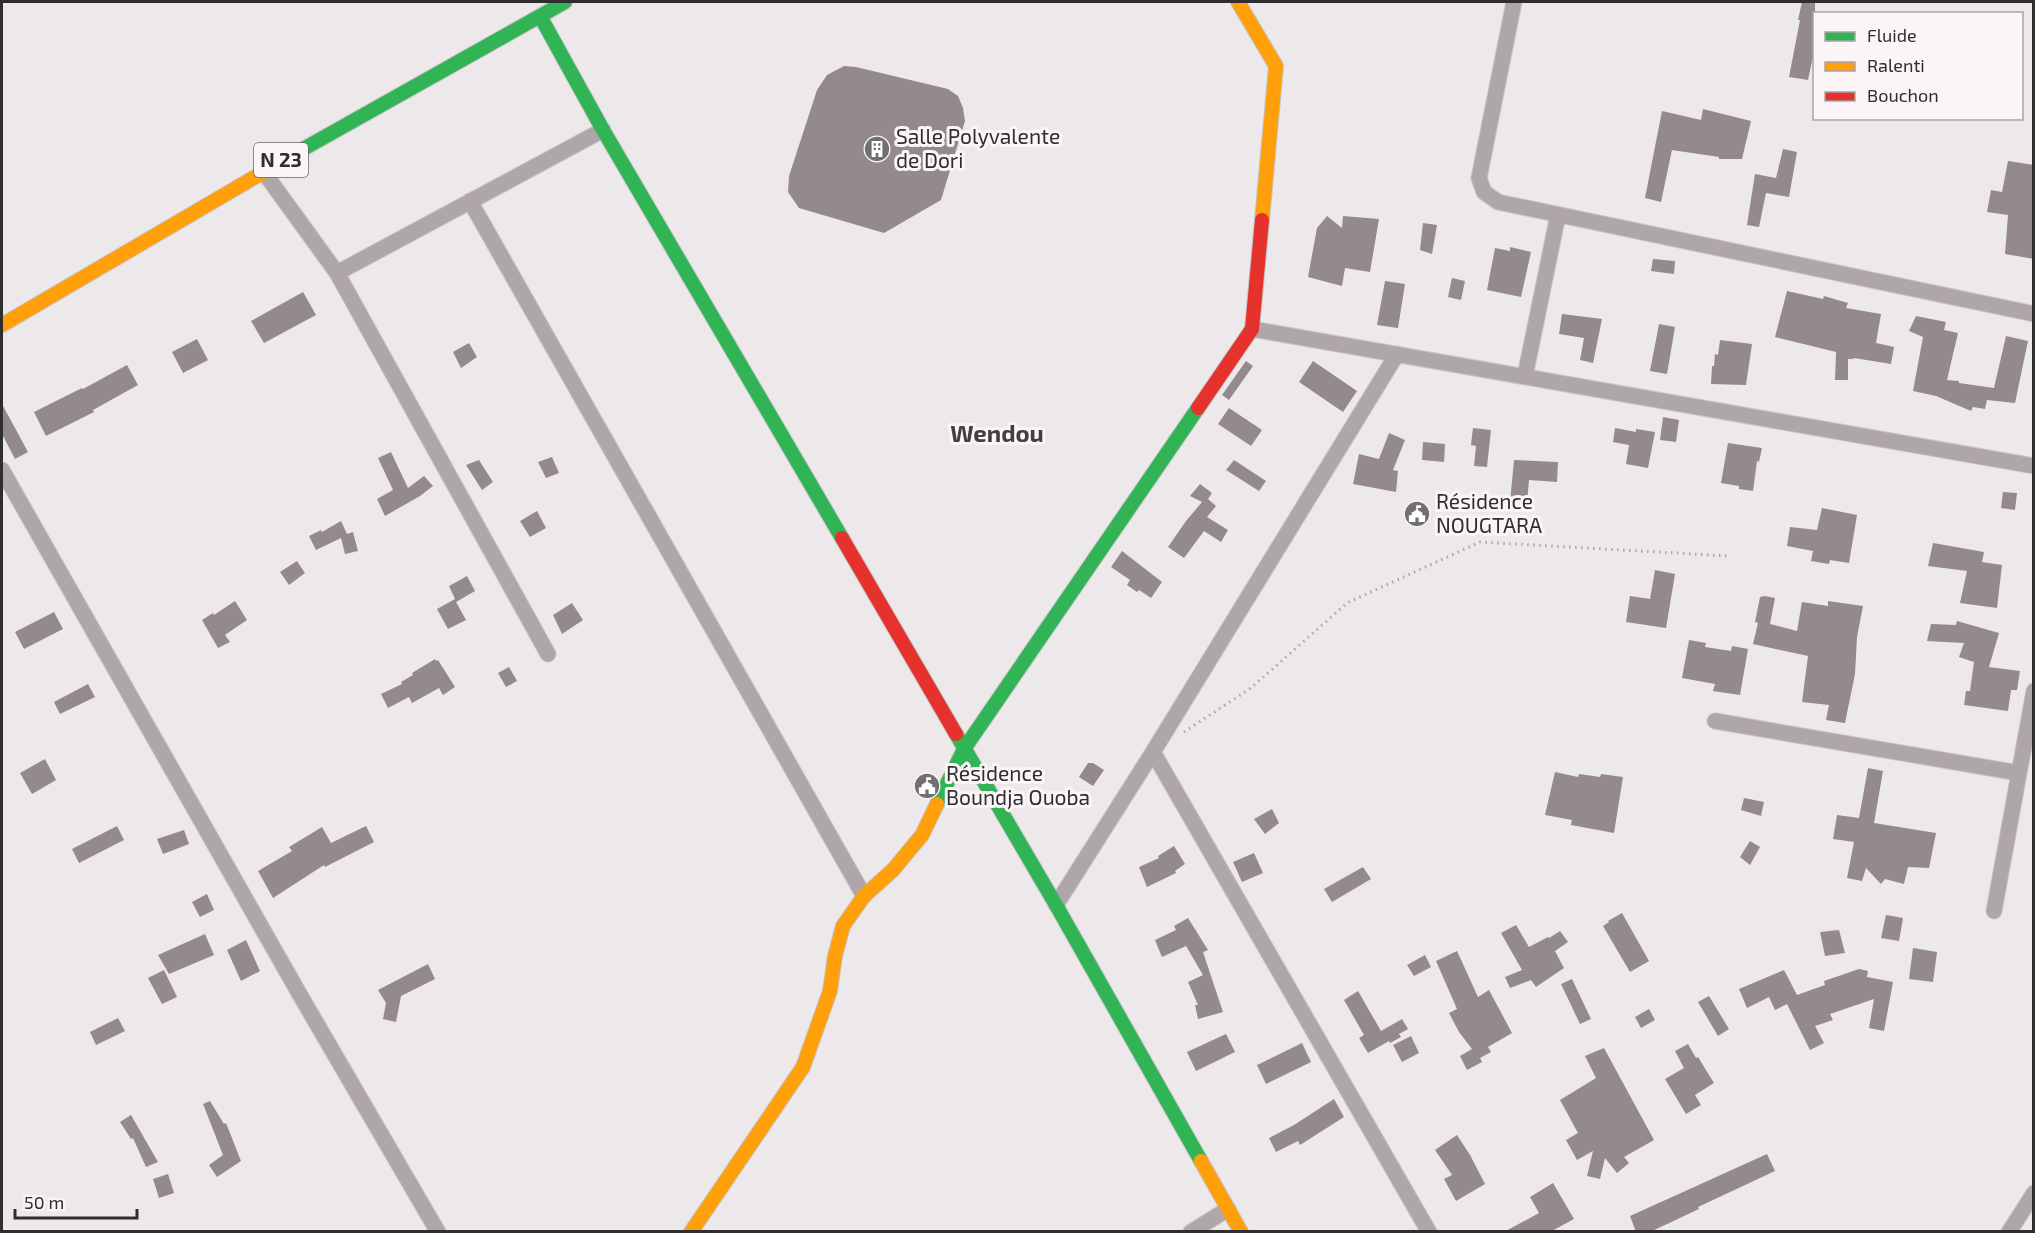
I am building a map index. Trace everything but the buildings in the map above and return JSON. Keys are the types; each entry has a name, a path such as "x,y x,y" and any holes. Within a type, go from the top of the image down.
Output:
{"street":[{"name":"N 23","path":"2,325 263,171 565,2"},
{"path":"691,1232 802,1067 830,991 835,956 843,926 864,896 893,870 922,835 964,748 1252,329 1276,66 1238,2"},
{"path":"1514,2 1479,178 1484,192 1498,202 2034,314"},
{"path":"540,16 603,130 1056,905 1241,1232"},
{"path":"337,273 603,130"},
{"path":"263,171 337,273 548,654"},
{"path":"470,201 864,896"},
{"path":"1525,376 1558,215"},
{"path":"1252,329 2034,466"},
{"path":"1056,905 1153,752 1397,354"},
{"path":"2,470 300,995 438,1232"},
{"path":"1994,910 2034,691"},
{"path":"1715,721 2019,773"},
{"path":"1153,752 1429,1232"},
{"path":"2009,1232 2034,1193"},
{"path":"1191,1232 1228,1209"}],"path":[{"path":"1182,733 1251,688 1347,603 1480,542 1728,556"}],"traffic: fast":[{"path":"296,153 565,2"},
{"path":"540,16 603,130 842,538"},
{"path":"937,804 964,749 1198,408"},
{"path":"956,734 1201,1161"}],"traffic: slow":[{"path":"1238,2 1276,66 1262,220"},
{"path":"2,325 296,153"},
{"path":"691,1232 803,1067 830,991 835,956 843,926 864,896 893,870 922,835 937,804"},
{"path":"1201,1161 1241,1232"}],"traffic: jam":[{"path":"1198,408 1252,329 1262,220"},
{"path":"842,538 956,734"}],"place":[{"name":"Salle Polyvalente de Dori","path":"877,149"},
{"name":"Résidence NOUGTARA","path":"1417,514"},
{"name":"Résidence Boundja Ouoba","path":"927,786"}],"district":[{"name":"Wendou","path":"997,434"}]}
